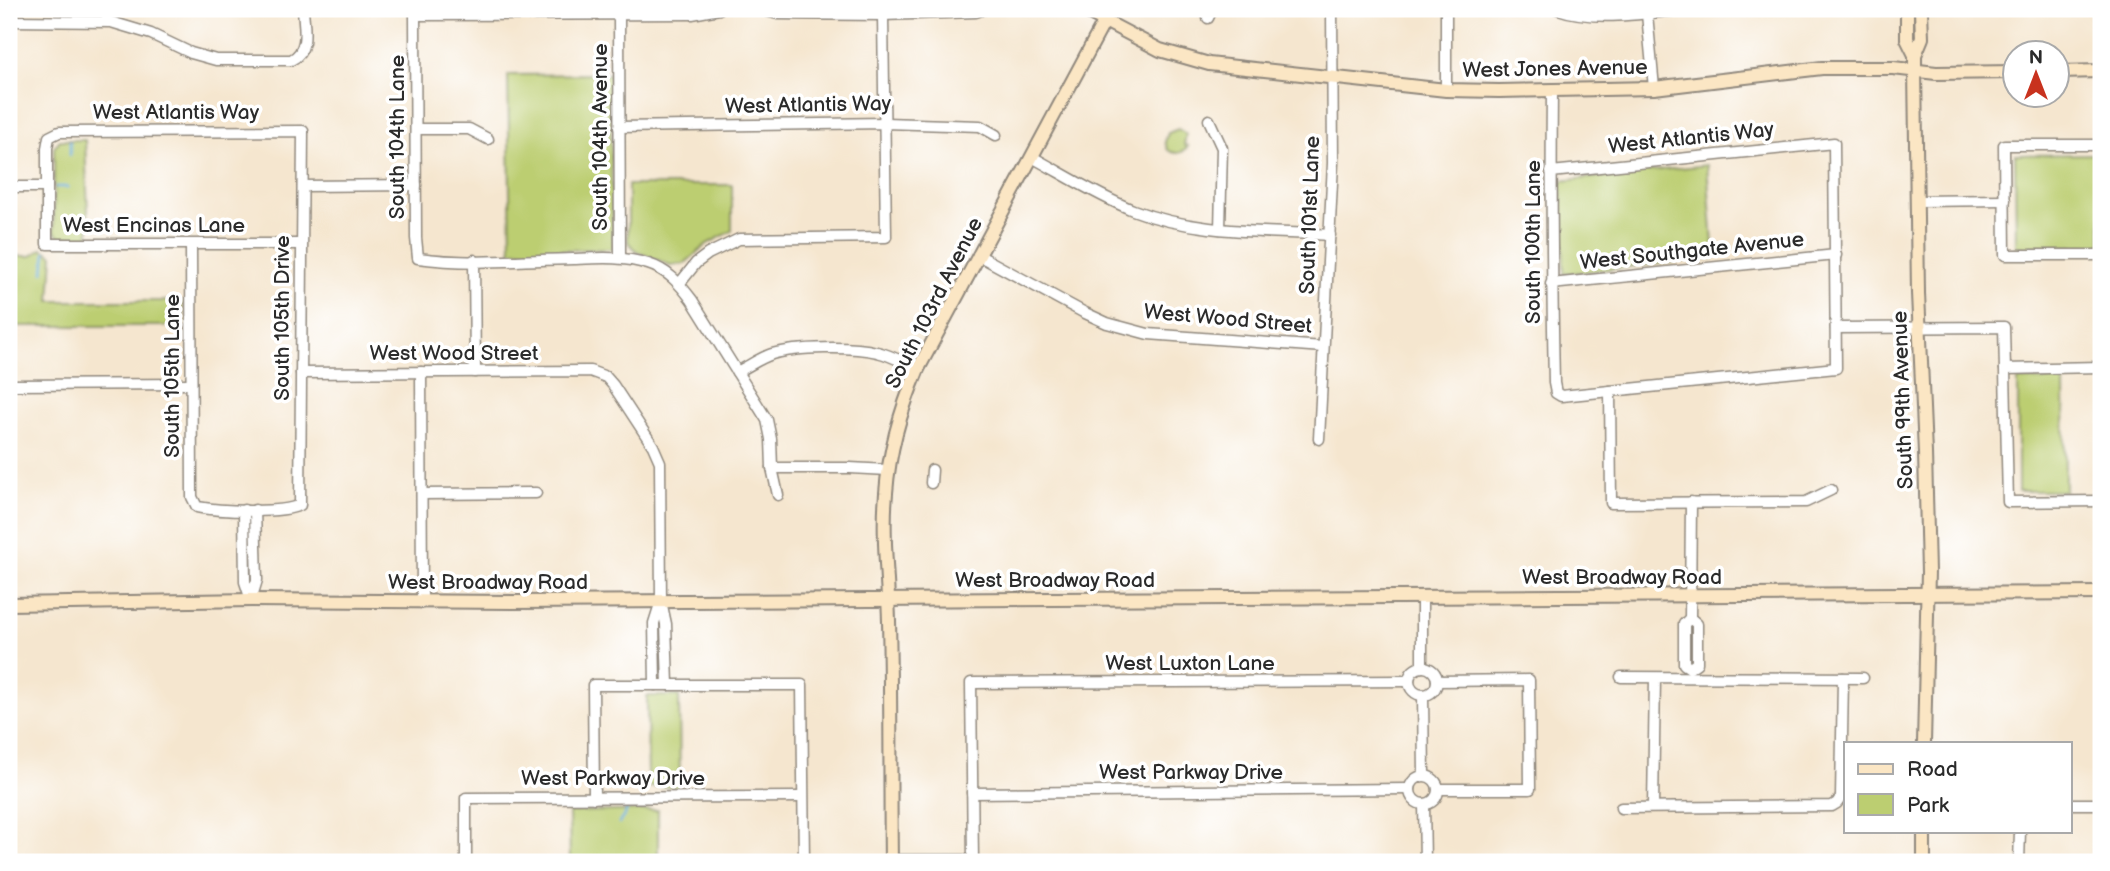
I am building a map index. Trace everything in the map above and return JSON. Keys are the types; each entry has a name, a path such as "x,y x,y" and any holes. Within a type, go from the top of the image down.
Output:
{"main road":[{"path":"1082,9 1104,22"},
{"name":"South 99th Avenue","path":"1907,9 1907,39 1915,55"},
{"name":"South 99th Avenue","path":"1921,9 1922,38 1915,55 1915,69 1920,329 1926,453 1924,742"},
{"name":"West Jones Avenue","path":"1104,22 1160,50 1209,65 1446,90 1654,88 1822,68 1915,69 1936,73 2002,72"},
{"name":"South 103rd Avenue","path":"891,861 885,523 888,470 900,418 918,369 1104,22"},
{"path":"2072,72 2101,71"},
{"name":"West Broadway Road","path":"9,604 251,600 422,603 2101,593"},
{"path":"1924,832 1924,862"}],"street":[{"path":"9,21 111,22 151,34 191,53 216,60 291,60 300,56 304,47 303,9"},
{"path":"477,12 619,16 692,15 719,9"},
{"path":"759,9 778,14 883,15 976,12 984,9"},
{"name":"South 101st Lane","path":"1319,439 1330,235 1334,77 1332,9"},
{"path":"1446,9 1446,90"},
{"path":"1558,9 1576,15 1647,14 1687,9"},
{"name":"South 104th Lane","path":"474,260 418,258 415,16 477,12"},
{"path":"1647,14 1654,88"},
{"path":"680,283 696,263 708,254 739,239 886,237 883,15"},
{"name":"South 104th Avenue","path":"619,16 620,258"},
{"name":"South 100th Lane","path":"1552,90 1554,383 1556,393 1561,396 1610,391"},
{"path":"1209,120 1222,148 1220,229"},
{"name":"West Atlantis Way","path":"619,127 885,123 980,125 996,135"},
{"path":"416,130 469,129 488,139"},
{"name":"West Atlantis Way","path":"47,187 47,148 50,137 59,132 303,131"},
{"name":"South 105th Drive","path":"255,509 291,509 300,505 303,131"},
{"name":"West Atlantis Way","path":"1551,172 1834,143 1836,255"},
{"path":"2101,145 2004,145 2006,255 2101,255"},
{"path":"1032,157 1132,210 1193,227 1330,235"},
{"path":"303,186 416,185"},
{"path":"9,187 47,187"},
{"name":"West Encinas Lane","path":"47,187 47,244 302,244"},
{"path":"1917,201 2005,200"},
{"name":"South 105th Lane","path":"191,244 192,497 197,507 209,510 244,510"},
{"name":"West Wood Street","path":"978,255 1083,312 1107,323 1148,334 1323,347"},
{"path":"1831,490 1806,502 1611,503 1610,391 1836,369 1836,255"},
{"name":"West Southgate Avenue","path":"1552,284 1836,255"},
{"path":"475,372 474,260 620,258 650,264 680,283 767,420 778,495"},
{"path":"1836,328 2004,327 2008,502 2101,501"},
{"path":"737,372 775,353 823,349 878,352 918,369"},
{"path":"2005,369 2101,367"},
{"name":"West Wood Street","path":"301,373 590,371 606,377 653,446 660,462 661,601"},
{"path":"421,372 422,603"},
{"path":"9,385 191,384"},
{"path":"772,468 888,470"},
{"path":"931,483 932,470"},
{"path":"422,494 536,493"},
{"path":"1690,673 1684,664 1684,624 1690,618 1691,502"},
{"path":"255,509 257,580 251,600 245,582 244,510 255,509"},
{"path":"1422,597 1422,667"},
{"path":"661,601 666,624 668,685"},
{"path":"655,685 654,623 661,601"},
{"path":"1422,667 1434,673 1437,681 1431,692 1423,695 1413,691 1409,681 1413,671 1422,667"},
{"path":"1622,677 1655,678 1690,673 1863,678"},
{"path":"1653,807 1655,678"},
{"path":"1622,808 1832,806 1841,797 1843,678"},
{"path":"1437,681 1529,680 1530,789 1438,789"},
{"name":"West Luxton Lane","path":"972,793 971,683 1409,681"},
{"path":"594,798 593,685 802,685 803,862"},
{"path":"1423,695 1424,775"},
{"path":"1424,775 1435,780 1438,789 1436,798 1424,804 1415,801 1410,789 1415,778 1424,775"},
{"name":"West Parkway Drive","path":"972,793 1410,789"},
{"path":"891,861 973,861 972,793"},
{"name":"West Parkway Drive","path":"466,862 466,798 802,797"},
{"path":"1424,804 1425,862"},
{"path":"2072,804 2101,804"},
{"path":"2019,862 2020,832"}],"green space":[{"path":"610,74 613,249 511,251 508,75"},
{"path":"1178,129 1186,134 1184,145 1188,146 1184,151 1176,153 1168,150 1165,142 1168,133"},
{"path":"60,140 85,140 89,238 59,237 54,231 54,147"},
{"path":"2101,154 2101,246 2016,247 2015,155"},
{"path":"1707,165 1714,258 1564,274 1561,181"},
{"path":"628,185 732,185 732,231 707,244 684,264 670,265 638,252 628,242"},
{"path":"42,249 53,255 50,301 182,301 184,326 9,326 9,256 31,256"},
{"path":"2018,380 2064,380 2065,491 2018,491"},
{"path":"647,696 679,696 680,787 648,787"},
{"path":"658,810 658,862 570,862 569,812"}],"waterway":[{"path":"70,142 70,155"},
{"path":"56,187 68,187"},
{"path":"44,272 46,252"},
{"path":"174,314 182,314"},
{"path":"619,823 627,807"}]}
